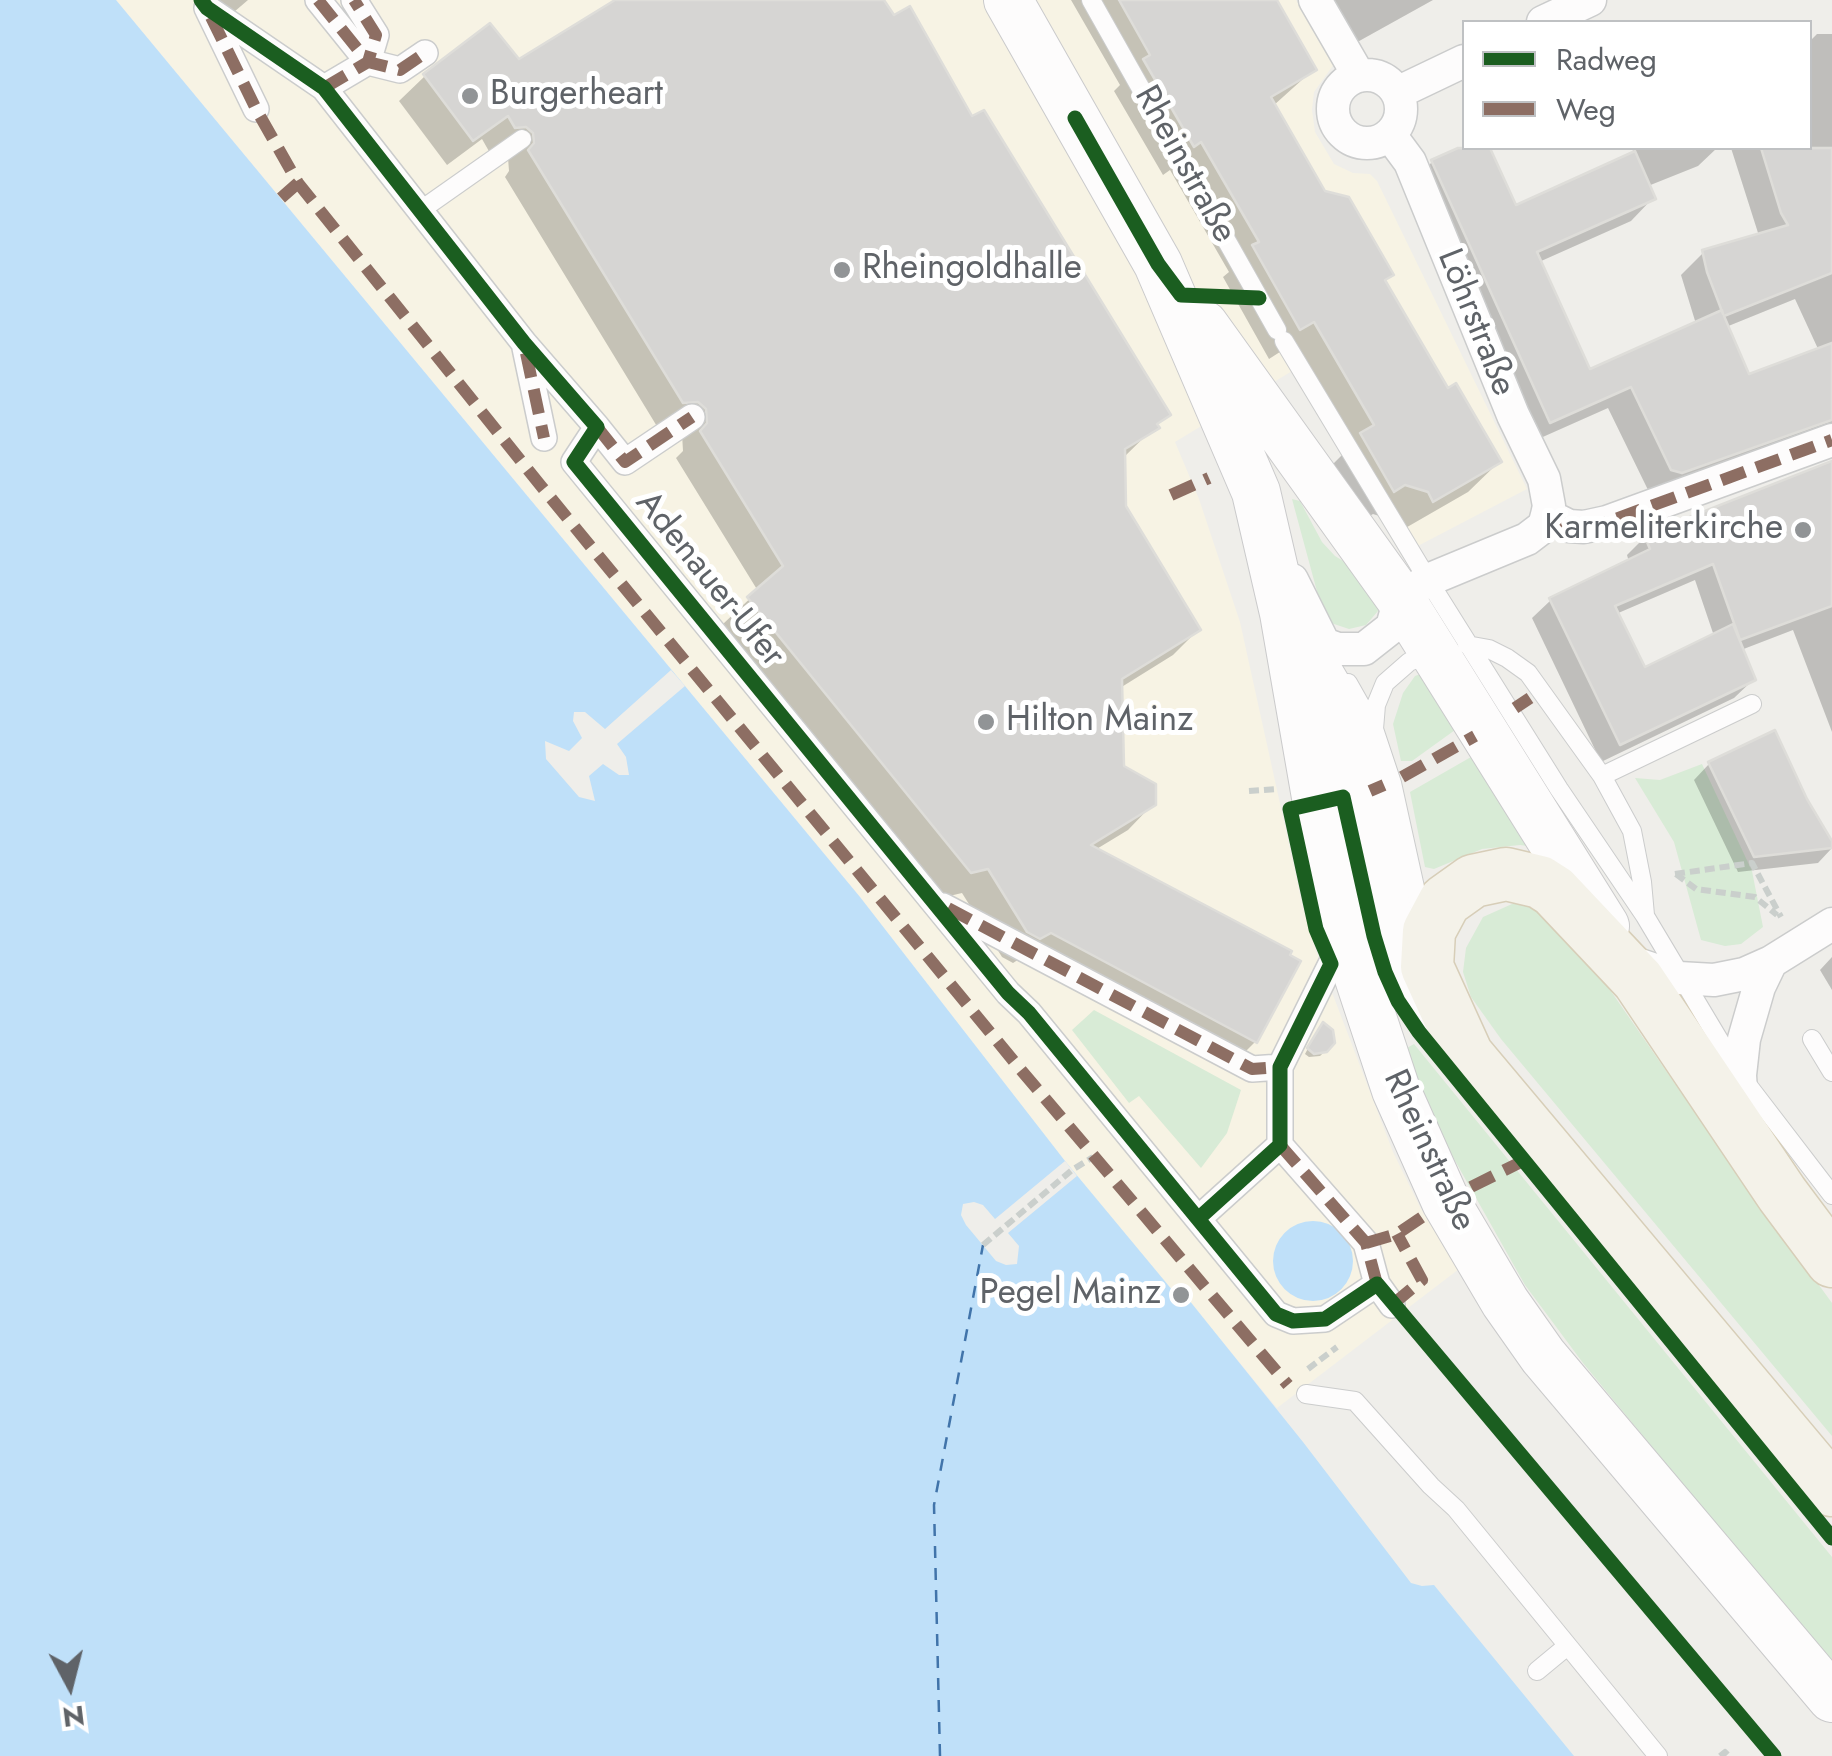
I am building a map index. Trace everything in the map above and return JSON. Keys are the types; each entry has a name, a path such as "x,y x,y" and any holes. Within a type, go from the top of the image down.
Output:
{"main road":[{"name":"Rheinstraße","path":"1008,0 1158,264 1256,492 1284,613 1317,803 1350,948 1396,1090 1446,1202 1505,1302 1543,1356 1832,1698"},
{"name":"Rheinstraße","path":"1158,264 1271,415 1414,589 1746,1140 1828,1231"},
{"path":"1284,613 1331,694 1362,793 1386,914 1401,963 1424,1002 1467,1055"},
{"name":"Rheinstraße","path":"1647,973 1554,891 1524,876 1490,875 1458,889 1436,915 1426,948 1434,986 1467,1055 1832,1490"}],"street":[{"path":"318,0 368,62 400,70 425,53"},
{"path":"324,88 368,62 376,35 354,0"},
{"path":"1315,0 1359,76"},
{"path":"1548,20 1590,0"},
{"name":"Adenauer-Ufer","path":"204,4 324,88 524,343 625,462 692,417"},
{"name":"Adenauer-Ufer","path":"204,4 256,108"},
{"path":"1397,93 1462,61"},
{"path":"1359,76 1381,78 1397,93 1401,115 1390,135 1370,144 1358,143 1339,130 1332,109 1334,98 1348,80 1359,76"},
{"name":"Löhrstraße","path":"1390,135 1410,162 1513,415 1544,479 1547,515"},
{"name":"Adenauer-Ufer","path":"524,343 544,438"},
{"name":"Adenauer-Ufer","path":"596,427 574,462 1276,1314 1293,1321 1325,1319 1384,1294 1366,1243 1280,1144"},
{"path":"1324,644 1352,650 1374,645 1392,627 1414,589 1527,539 1544,526 1547,515 1569,526 1607,522 1832,440"},
{"name":"Rheinstraße","path":"1256,492 1304,608 1324,644"},
{"path":"935,901 1252,1069 1280,1067"},
{"path":"1647,973 1714,980 1744,974 1832,924"},
{"path":"1746,1140 1740,1075 1750,1013 1771,962"},
{"path":"1198,1219 1280,1144 1280,1067 1332,964"}],"lane":[{"name":"Rheinstraße","path":"1091,0 1280,335 1414,589"},
{"path":"421,210 522,139"},
{"name":"Rheinstraße","path":"1324,644 1374,729 1392,783 1426,948"},
{"name":"Rheinstraße","path":"1453,648 1507,658 1528,673 1602,776 1632,831 1642,882 1647,973 1740,1075 1828,1231"},
{"name":"Rheinstraße","path":"1453,648 1559,788 1645,916"},
{"path":"1374,729 1376,705 1385,683 1408,662 1453,648"},
{"path":"1602,776 1752,704"},
{"path":"1812,1039 1832,1072"},
{"path":"1306,1394 1355,1401 1456,1509 1658,1756"},
{"path":"1537,1670 1566,1647"}],"path":[{"path":"1249,791 1278,788"},
{"path":"1752,863 1782,918 1755,897 1696,888 1675,874 1752,863"},
{"path":"982,1245 1072,1170 1093,1158"},
{"path":"1720,1756 1726,1752 1729,1756"}],"shaded area":[{"path":"116,0 1296,0 1334,64 1314,92 1315,132 1334,164 1353,173 1370,174 1377,181 1527,489 1412,549 1302,365 1175,442 1199,499 1240,622 1315,948 1393,1152 1421,1209 1459,1269 1277,1408 1189,1301 1181,1306 1170,1293 1172,1290 1065,1161 860,897"}],"green space":[{"path":"1292,499 1300,501 1322,542 1335,556 1374,580 1380,595 1378,611 1366,625 1349,629 1325,621"},
{"path":"1432,670 1462,725 1412,761 1401,761 1393,724 1403,693 1415,676"},
{"path":"1478,753 1543,848 1520,845 1482,849 1434,869 1425,867 1410,792"},
{"path":"1702,764 1752,871 1763,927 1741,944 1725,946 1701,940 1674,842 1635,778 1660,780"},
{"path":"1536,903 1563,922 1832,1303 1832,1436 1501,1039 1471,997 1463,972 1466,948 1483,917 1512,904"},
{"path":"1094,1010 1241,1090 1227,1133 1201,1168 1139,1096 1129,1103 1072,1030"},
{"path":"1414,1044 1832,1557 1832,1666 1583,1363 1525,1285 1449,1150 1405,1049"}],"water":[{"path":"0,0 116,0 860,897 1065,1161 1173,1291 1170,1294 1181,1306 1189,1300 1411,1583 1434,1585 1574,1756 0,1756"},
{"path":"1313,1221 1328,1224 1341,1233 1350,1246 1350,1276 1341,1289 1328,1298 1313,1301 1298,1298 1285,1289 1276,1276 1273,1261 1276,1246 1285,1233 1298,1224"}],"pier":[{"path":"671,670 685,686 617,744 626,757 629,775 619,775 603,764 589,776 595,801 579,797 546,759 545,741 569,751 582,738 573,721 574,712 585,712 605,729"},
{"path":"1065,1161 1077,1176 1008,1233 1019,1246 1017,1264 996,1261 966,1225 961,1215 963,1204 983,1205 995,1219"}],"building":[{"name":"Rheingoldhalle","path":"615,0 884,0 894,15 910,6 972,116 984,110 1171,415 1157,424 1160,428 1125,449 1126,506 1201,630 1122,679 1124,766 1156,784 1156,805 1091,845 1292,951 1290,955 1301,961 1257,1043 1051,933 1040,939 1027,932 988,869 971,873 747,597 783,566 700,431 707,423 706,409 698,402 683,403 528,150 534,143 533,133 526,127 515,128 508,116 473,141 423,74 490,23 519,59"},
{"path":"1119,0 1277,0 1317,70 1271,97 1325,191 1349,197 1394,275 1385,280 1448,388 1456,383 1502,462 1433,502 1428,492 1405,485 1394,492 1360,433 1374,425 1314,322 1300,330 1252,245 1259,242 1201,142 1194,147 1143,59 1150,55"},
{"path":"1458,148 1491,150 1516,205 1635,151 1656,199 1537,252 1590,369 1722,310 1702,250 1788,225 1762,150 1832,148 1832,273 1724,316 1749,374 1832,343 1832,420 1682,473 1671,470 1631,387 1550,423 1431,160"},
{"path":"1832,461 1832,606 1740,640 1713,564 1615,606 1645,667 1733,624 1756,680 1620,745 1549,598 1650,549 1644,535"},
{"path":"1775,730 1807,799 1832,841 1832,848 1754,857 1708,762"},
{"path":"1323,1022 1333,1030 1335,1043 1327,1052 1314,1054 1307,1048"}],"ferry route":[{"path":"940,1756 934,1505 983,1245"}],"marked path":[{"path":"318,0 368,62 400,70 425,53"},
{"path":"324,88 368,62 376,35 354,0"},
{"path":"211,17 298,183 541,486 1021,1070 1288,1385"},
{"path":"281,198 298,183"},
{"path":"526,353 544,438"},
{"path":"597,427 625,462 692,417"},
{"path":"1547,515 1569,526 1607,522 1832,440"},
{"path":"1171,495 1209,478"},
{"path":"1515,708 1530,698"},
{"path":"1402,777 1475,736"},
{"path":"1370,791 1384,785"},
{"path":"948,908 1252,1069 1280,1067"},
{"path":"1280,1145 1366,1243 1377,1284"},
{"path":"1471,1187 1525,1160"},
{"path":"1366,1243 1397,1234 1431,1211"},
{"path":"1392,1305 1422,1280 1397,1234"}],"cycle path":[{"path":"201,0 207,8 324,88 524,343 597,427 574,462 1276,1314 1293,1321 1325,1319 1377,1284 1774,1756"},
{"path":"1075,118 1158,264 1181,295 1259,298"},
{"path":"1198,1219 1280,1145 1280,1067 1331,964 1316,929 1290,809 1343,797 1374,936 1398,1001 1419,1032 1832,1538"}],"place":[{"name":"Burgerheart","path":"470,96"},
{"name":"Rheingoldhalle","path":"842,270"},
{"name":"Karmeliterkirche","path":"1803,530"},
{"name":"Hilton Mainz","path":"986,722"},
{"name":"Pegel Mainz","path":"1181,1295"}]}
